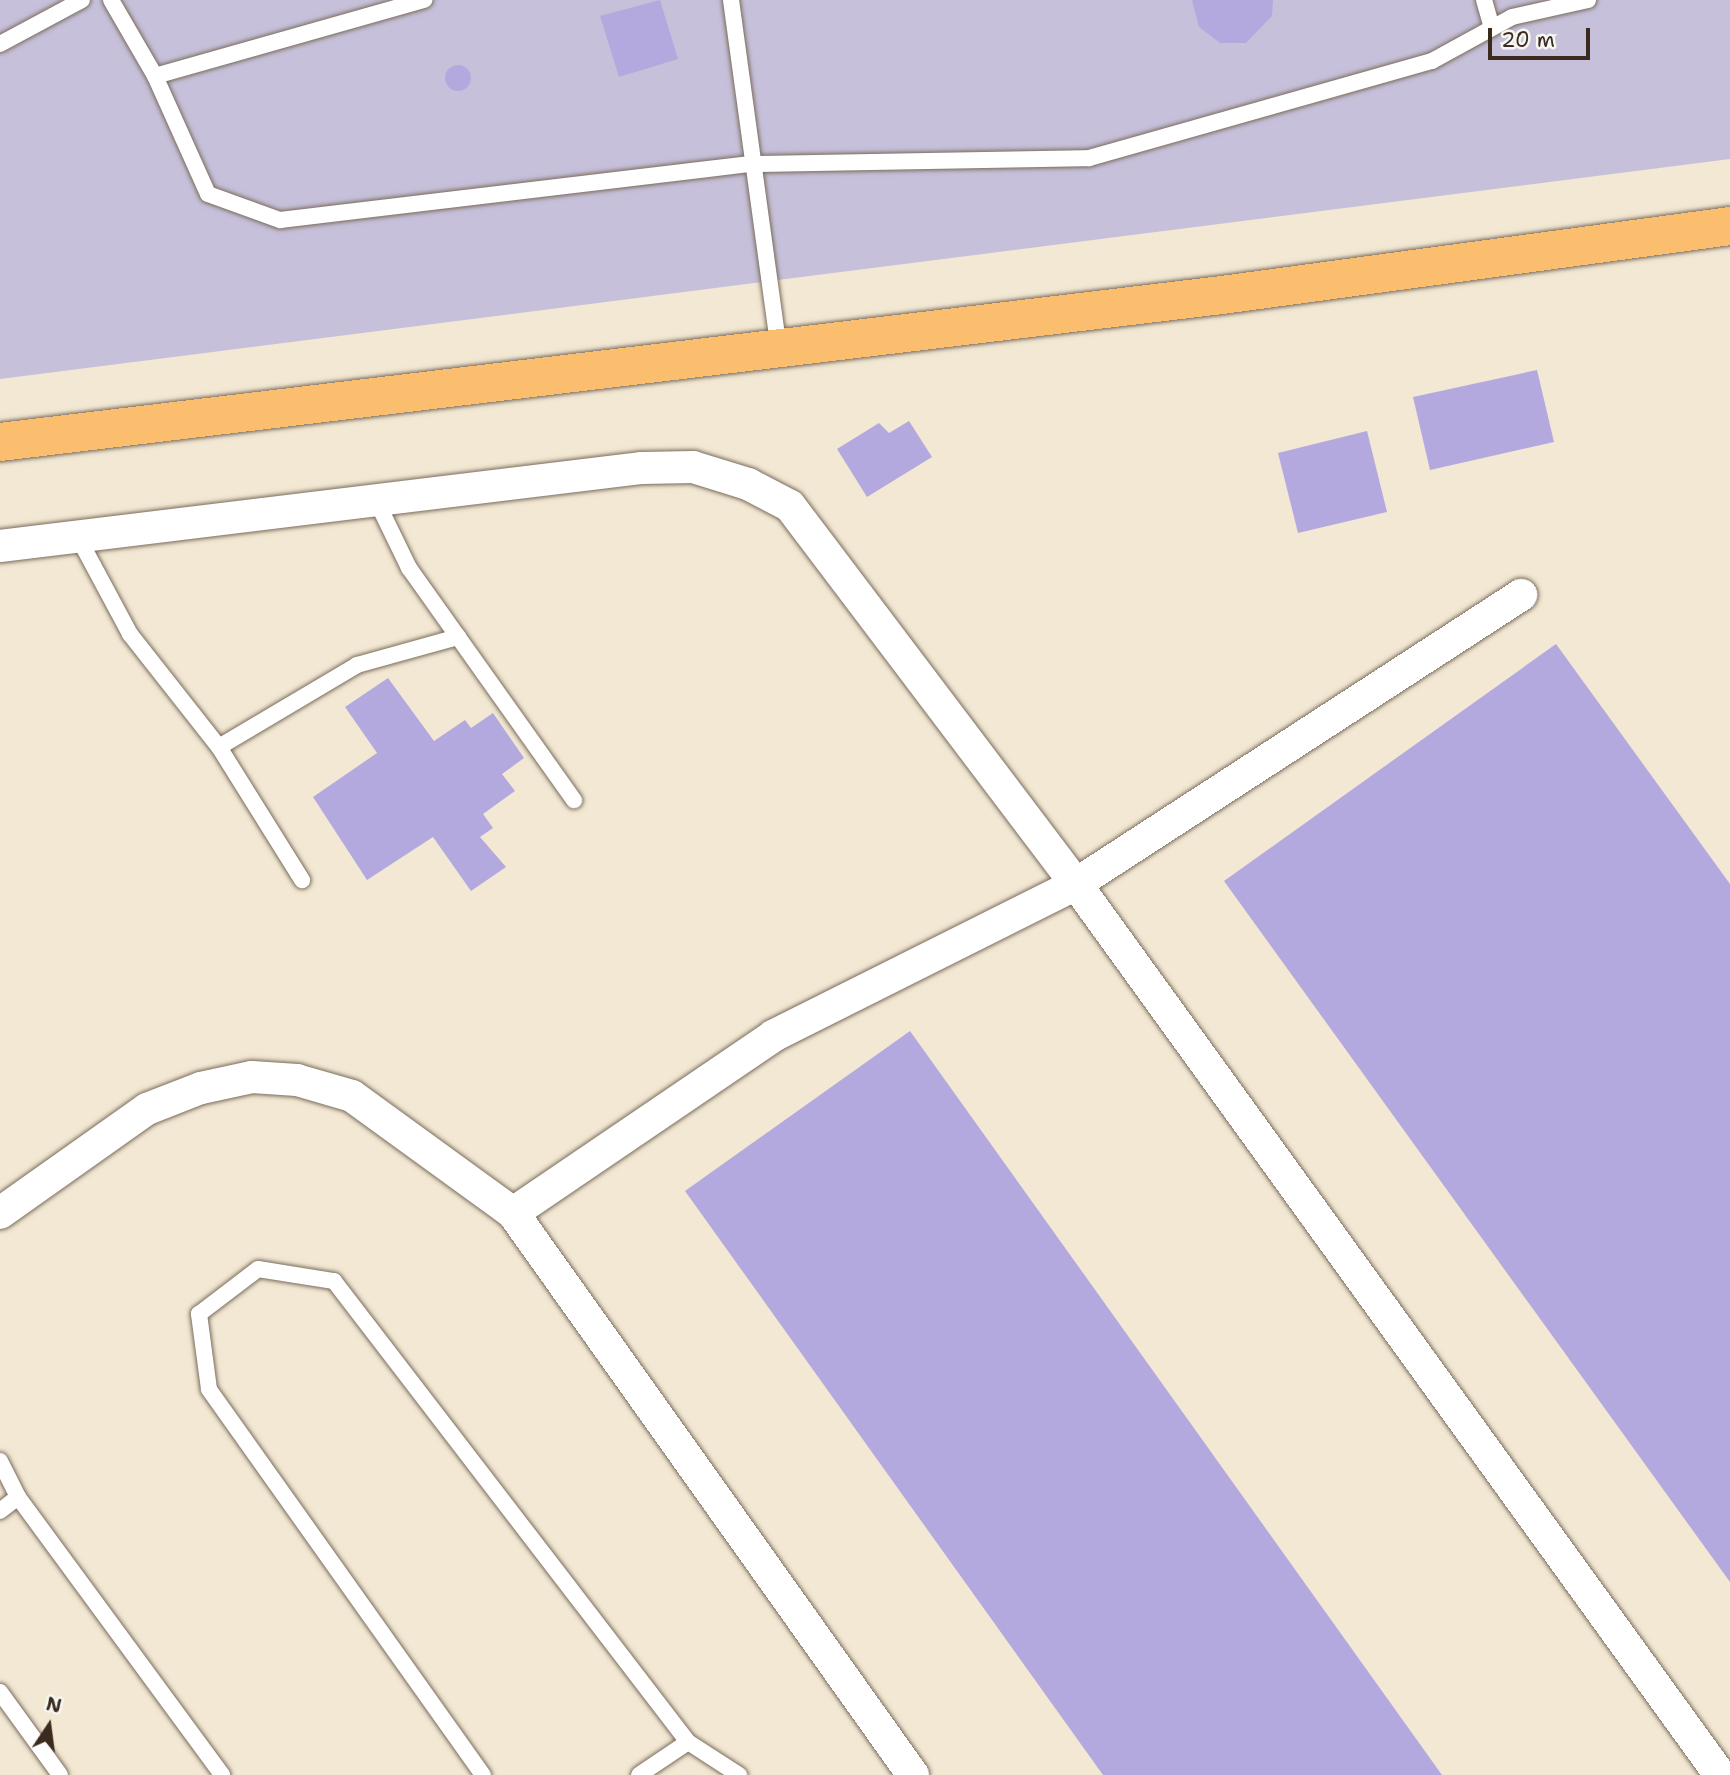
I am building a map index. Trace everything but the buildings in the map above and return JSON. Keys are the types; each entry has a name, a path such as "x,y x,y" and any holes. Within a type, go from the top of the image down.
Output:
{"main road":[{"path":"0,442 779,349 1730,226"}],"street":[{"path":"0,546 376,500 693,467 748,484 790,506 1076,884 1720,1775"},
{"path":"513,1213 773,1036 1076,884 1521,595"},
{"path":"0,1213 147,1109 252,1076 296,1080 352,1096 513,1213 913,1775"}],"lane":[{"path":"0,44 82,0"},
{"path":"111,0 155,76 208,194 280,220 753,164 1089,158 1432,61 1492,28 1588,0"},
{"path":"155,76 424,0"},
{"path":"731,0 779,349"},
{"path":"1484,0 1492,28"},
{"path":"376,500 409,568 574,800"},
{"path":"78,537 130,634 219,747 302,880"},
{"path":"219,747 357,665 458,637"},
{"path":"482,1775 209,1389 199,1314 258,1269 334,1281 688,1742 739,1775"},
{"path":"0,1461 18,1497 222,1775"},
{"path":"0,1511 18,1497"},
{"path":"0,1692 60,1775"},
{"path":"639,1775 688,1742"}],"shaded area":[{"path":"0,0 1730,0 1730,159 0,379"}]}
